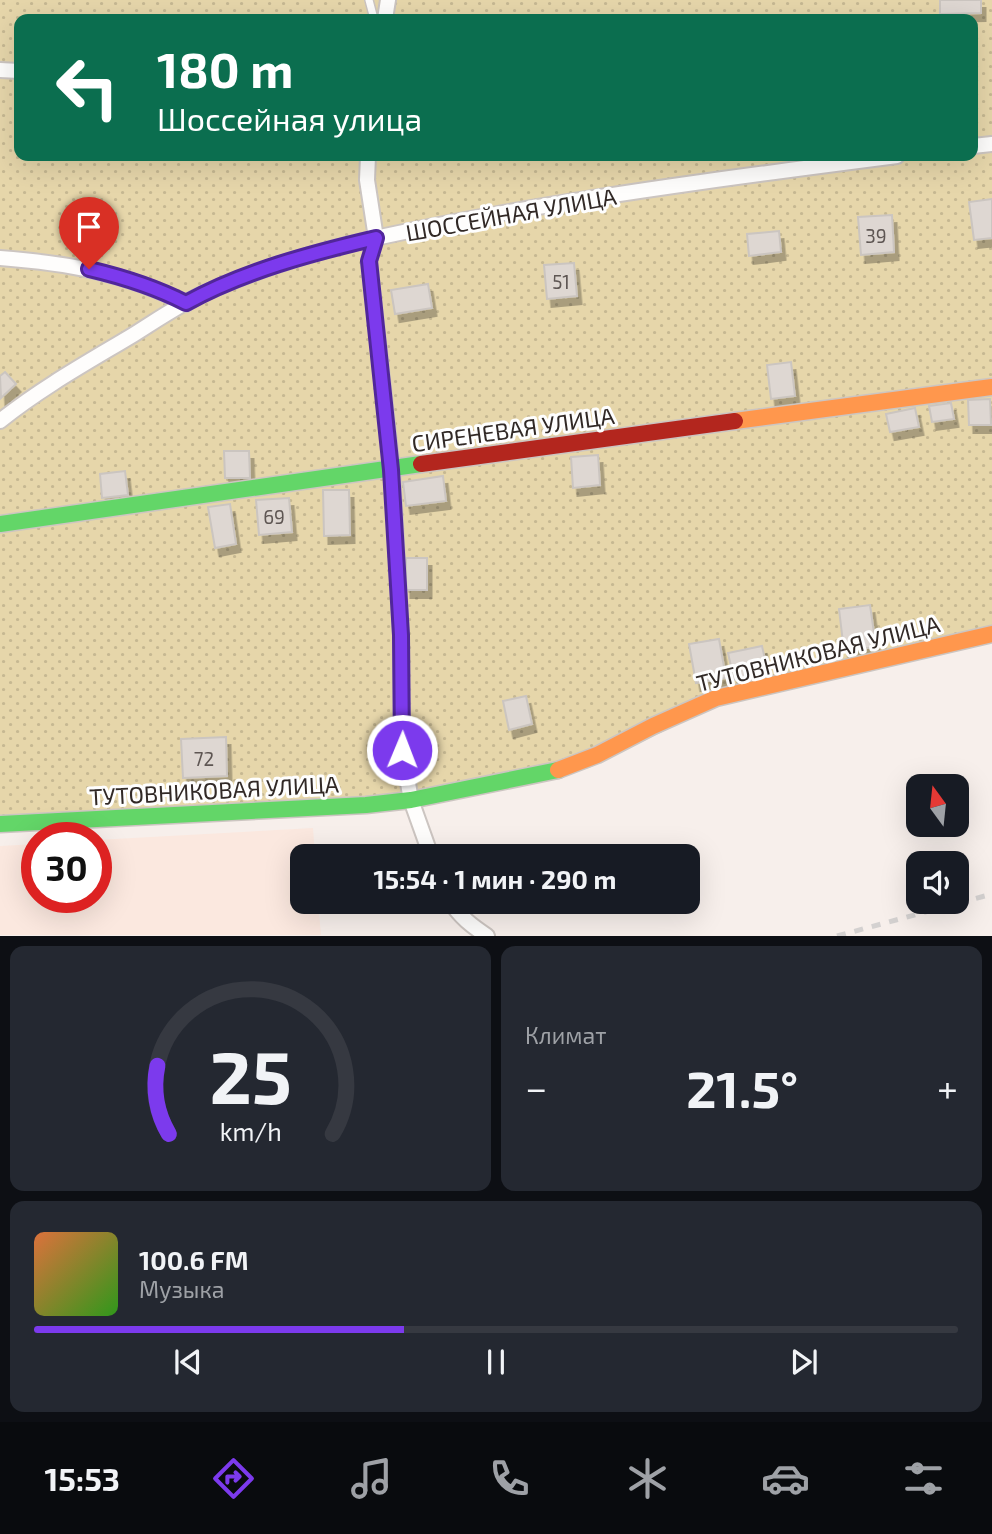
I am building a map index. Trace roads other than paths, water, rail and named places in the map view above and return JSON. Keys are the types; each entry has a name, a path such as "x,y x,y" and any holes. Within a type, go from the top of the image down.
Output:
{"street":[{"path":"368,161 367,180 376,238 369,261 391,470 401,635 402,750 411,800 427,844"},
{"name":"ШОССЕЙНАЯ УЛИЦА","path":"0,421 93,359 206,292 344,245 427,226 567,202 861,161"},
{"path":"0,258 89,269 123,277 186,303"},
{"name":"СИРЕНЕВАЯ УЛИЦА","path":"0,524 992,387"},
{"name":"ТУТОВНИКОВАЯ УЛИЦА","path":"0,824 366,805 411,800 561,769 597,755 716,698 992,634"},
{"path":"459,914 473,928 487,936"}],"railway":[{"path":"837,936 992,894"}]}
